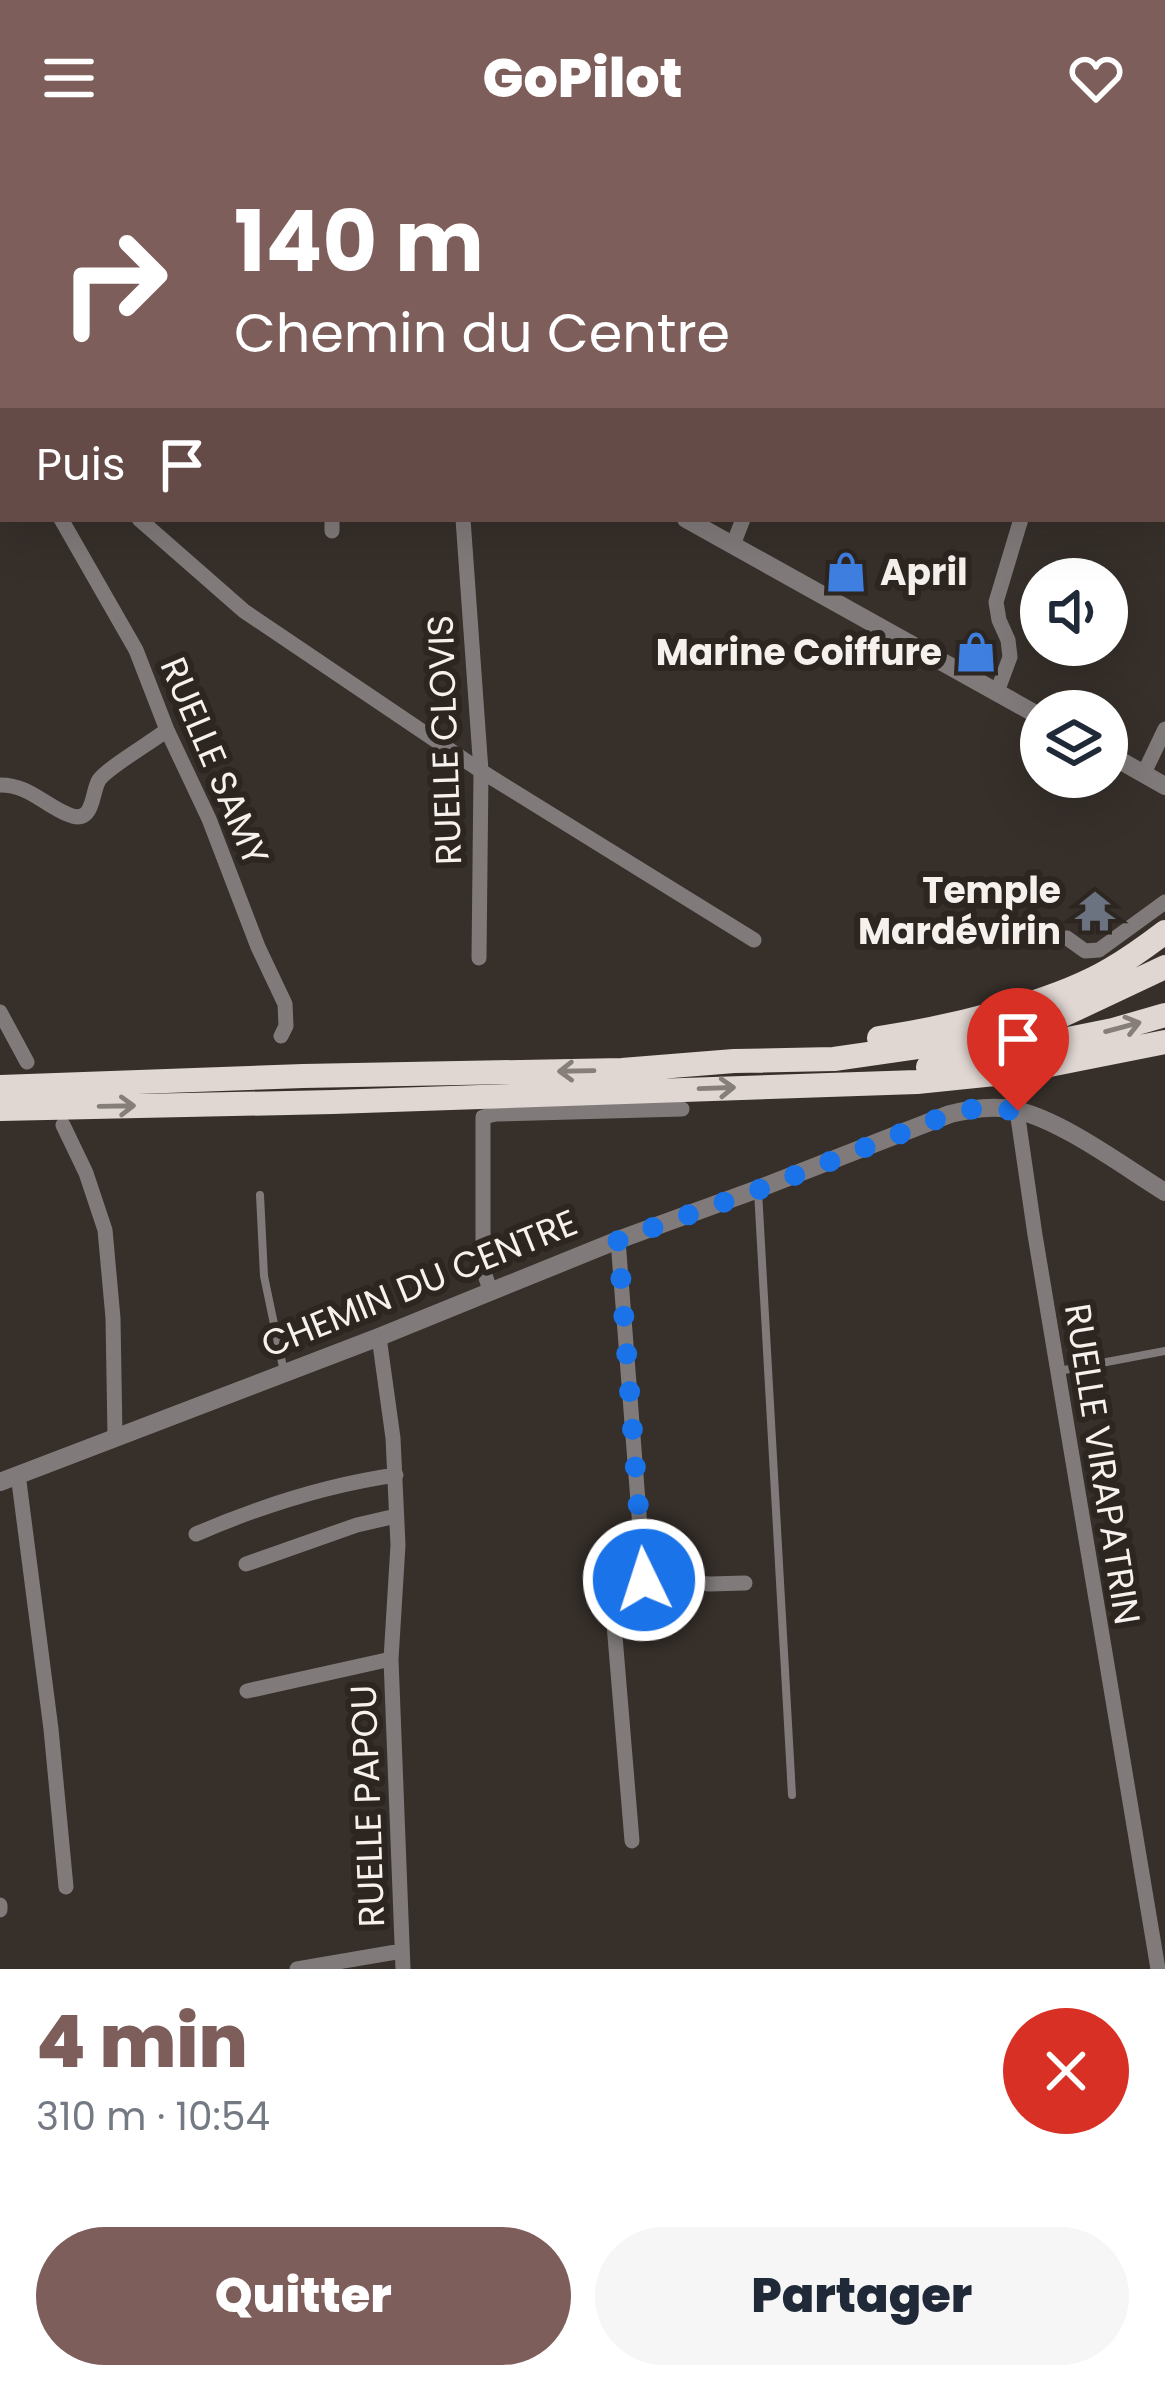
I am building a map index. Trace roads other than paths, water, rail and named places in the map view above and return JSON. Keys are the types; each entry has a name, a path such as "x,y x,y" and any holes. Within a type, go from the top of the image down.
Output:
{"highway":[{"path":"734,1061 889,1037 1037,1000 1109,971 1165,932"},
{"path":"0,1088 622,1070 833,1058 959,1041 1061,1016 1165,967"},
{"path":"843,1083 1113,1030 1165,1015"},
{"path":"0,1109 917,1082 1014,1072 1165,1042"}],"street":[{"name":"RUELLE SAMY","path":"63,522 136,650 209,819 285,1004 286,1026 280,1036"},
{"path":"142,522 244,611 481,771 754,940"},
{"name":"RUELLE CLOVIS","path":"463,522 481,771 479,958"},
{"path":"691,522 1020,705"},
{"path":"733,545 742,522"},
{"path":"997,692 1010,657 996,602 1020,522"},
{"path":"1144,773 1165,729"},
{"path":"0,785 30,791 69,816 80,815 93,805 100,778 167,730"},
{"path":"1128,764 1165,786"},
{"path":"1067,938 1085,951 1099,950 1165,902"},
{"path":"0,1012 27,1062"},
{"name":"CHEMIN DU CENTRE","path":"9,1478 950,1114 982,1107 1018,1111 1067,1132 1165,1192"},
{"path":"490,1290 483,1270 483,1118 682,1108"},
{"name":"RUELLE VIRAPATRIN","path":"1018,1111 1158,1969"},
{"path":"63,1126 105,1230 113,1318 115,1436"},
{"path":"618,1240 644,1580"},
{"name":"RUELLE PAPOU","path":"297,1969 402,1960 391,1659 398,1545 396,1475 379,1337"},
{"path":"196,1534 310,1492 396,1475"},
{"path":"9,1478 52,1729 66,1887"},
{"path":"246,1564 396,1516"},
{"path":"632,1841 612,1600 621,1583 644,1580 745,1583"},
{"name":"RUELLE PAPOU","path":"248,1691 391,1659"}],"lane":[{"path":"758,1190 792,1795"},
{"path":"260,1195 264,1276 285,1372"},
{"path":"1058,1372 1165,1351"}],"place":[{"name":"April","path":"846,572"},
{"name":"Marine Coiffure","path":"976,652"},
{"name":"Temple Mardévirin","path":"1095,911"}]}
